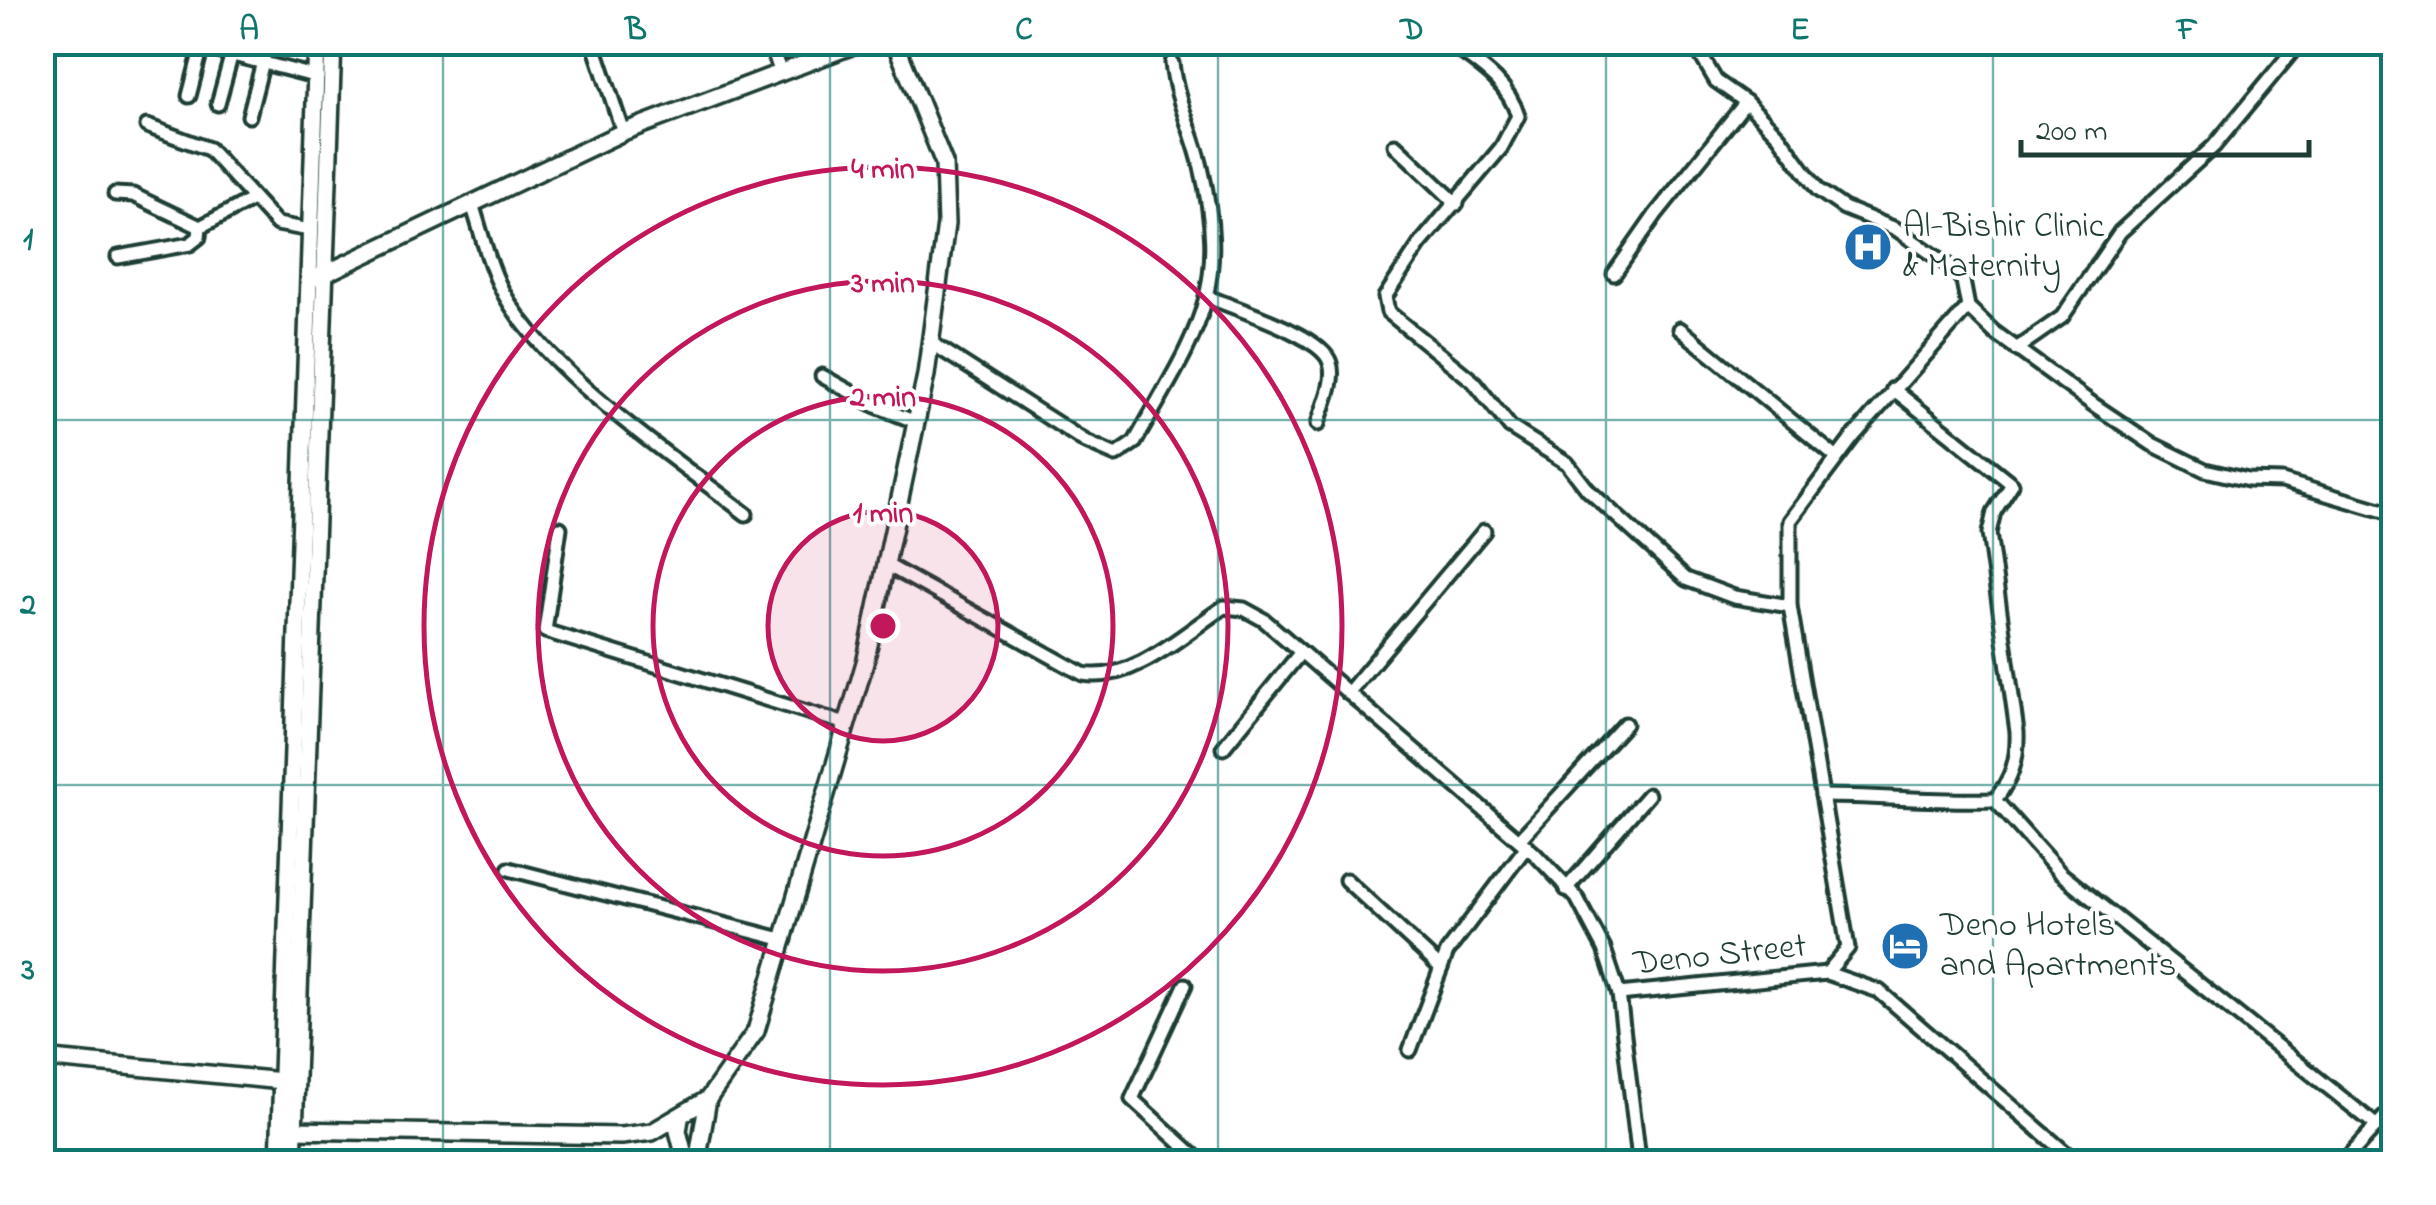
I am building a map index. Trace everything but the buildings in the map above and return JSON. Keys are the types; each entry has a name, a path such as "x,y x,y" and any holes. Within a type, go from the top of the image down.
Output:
{"street":[{"path":"248,116 268,42"},
{"path":"314,278 310,230 318,42"},
{"path":"292,1162 293,931 314,278 333,42"},
{"path":"592,42 623,132"},
{"path":"770,42 781,74"},
{"path":"314,278 623,132 862,42"},
{"path":"294,1130 621,1136 652,1132 680,1119 708,1099 756,1032 786,940 887,565 930,342 946,224 944,163 894,42"},
{"path":"1448,42 1494,75 1513,100 1518,116 1509,136 1420,244 1385,297 1388,312 1474,382 1510,427 1567,463 1588,490 1686,579 1734,597 1790,606"},
{"path":"1693,42 1716,81 1746,102 1780,136 1818,190 1844,208 1896,229 1954,269 1963,281 1968,307 2016,350 2152,444 2205,470 2248,480 2282,481 2394,514"},
{"path":"2016,350 2062,316 2120,232 2214,146 2300,42"},
{"path":"188,96 202,45 234,49 264,64 318,77"},
{"path":"218,104 234,49"},
{"path":"930,342 1086,442 1116,455 1135,442 1182,358 1208,297 1214,263 1210,206 1175,90 1172,63"},
{"path":"1614,274 1656,214 1746,102"},
{"path":"148,126 209,149 251,200 284,228 310,230"},
{"path":"1396,145 1456,204"},
{"path":"115,194 134,195 200,227"},
{"path":"200,227 251,200"},
{"path":"472,204 500,286 528,326 568,369 628,422 746,514"},
{"path":"118,257 190,244 199,237 200,227"},
{"path":"1208,297 1297,334 1327,356 1331,377 1318,424"},
{"path":"1968,307 1894,389 1790,521 1790,606 1848,948 1827,973 1879,991 2076,1162"},
{"path":"1680,329 1837,458"},
{"path":"822,376 876,406 916,422"},
{"path":"1894,389 2012,484 1994,512 1989,533 2018,757 1996,800"},
{"path":"560,528 545,631 846,724"},
{"path":"1348,693 1484,530"},
{"path":"887,565 1083,674 1123,672 1224,607 1250,611 1523,843 1588,914 1619,994 1638,1151 1636,1162"},
{"path":"1223,748 1301,652"},
{"path":"1410,1050 1441,968 1469,919 1523,843 1625,724"},
{"path":"1566,889 1648,795"},
{"path":"1822,796 1898,796 1929,802 1996,800"},
{"path":"1996,800 2060,873 2376,1126"},
{"path":"509,870 786,940"},
{"path":"1346,880 1441,968"},
{"path":"279,1162 293,931"},
{"name":"Deno Street","path":"1619,994 1827,973"},
{"path":"1185,984 1132,1099 1201,1162"},
{"path":"42,1058 282,1081"},
{"path":"692,1157 708,1099"},
{"path":"2343,1162 2394,1107"},
{"path":"680,1119 692,1157"},
{"path":"652,1132 692,1157"}],"place":[{"name":"Al-Bishir Clinic & Maternity","path":"1868,247"},
{"name":"Deno Hotels and Apartments","path":"1905,946"}]}
